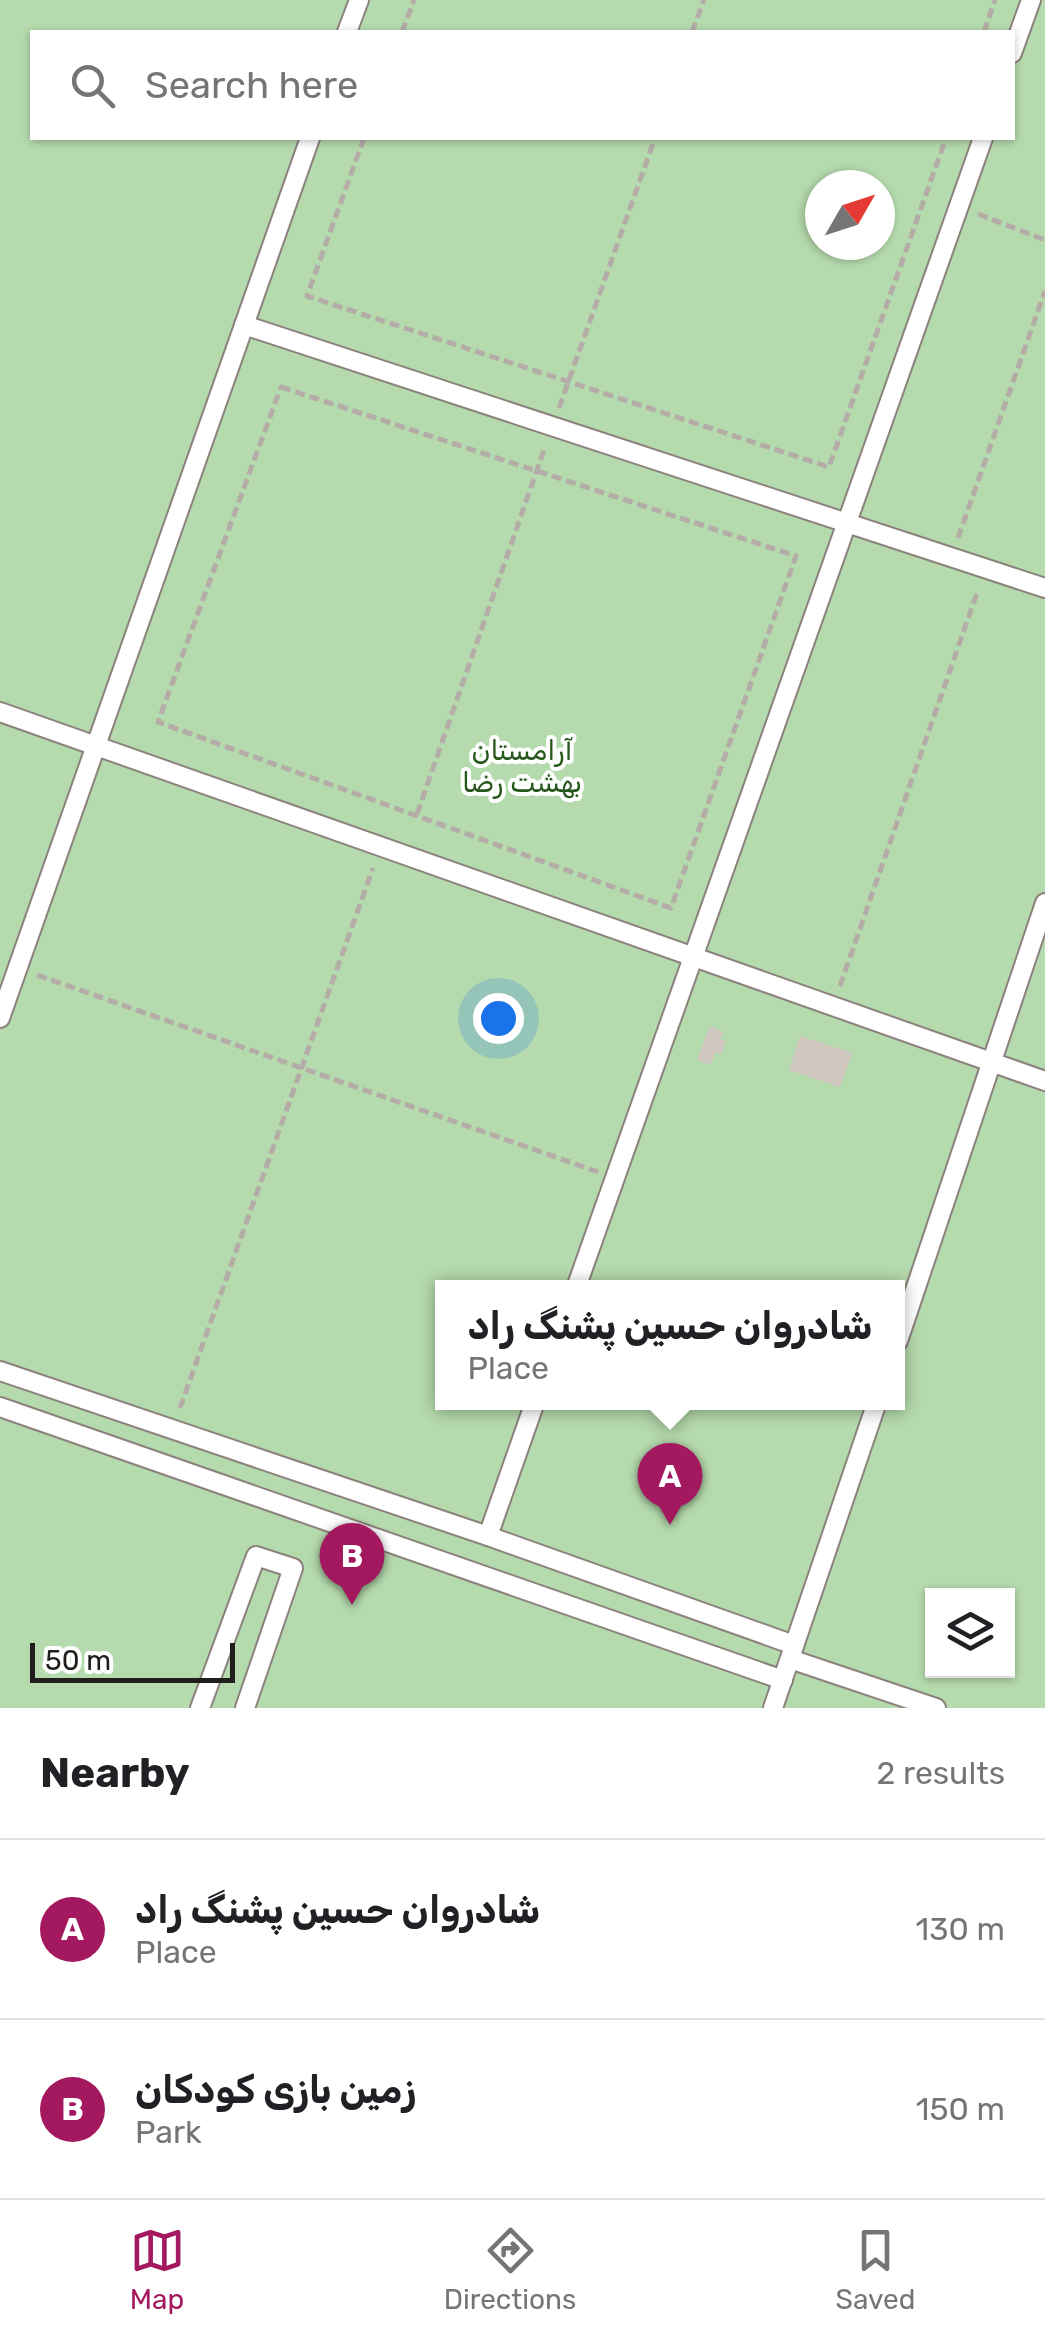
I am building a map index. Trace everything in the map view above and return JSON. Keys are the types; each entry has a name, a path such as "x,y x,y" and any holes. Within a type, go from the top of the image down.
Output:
{"lane":[{"path":"348,30 359,0"},
{"path":"1015,45 1031,0"},
{"path":"0,1018 309,140"},
{"path":"579,1280 981,140"},
{"path":"244,326 1045,588"},
{"path":"0,712 1045,1080"},
{"path":"905,1320 1045,903"},
{"path":"0,1371 488,1536 936,1708"},
{"path":"0,1407 783,1680"},
{"path":"488,1536 532,1410"},
{"path":"773,1708 874,1410"},
{"path":"200,1708 256,1556 293,1568 245,1708"}],"path":[{"path":"403,30 414,0"},
{"path":"693,30 704,0"},
{"path":"985,30 995,0"},
{"path":"363,140 306,296 829,467 945,140"},
{"path":"416,815 654,140"},
{"path":"958,207 1045,240"},
{"path":"951,557 1045,291"},
{"path":"281,386 537,471 796,556 672,908 158,722 281,386"},
{"path":"832,1006 986,568"},
{"path":"173,1428 380,846"},
{"path":"18,968 615,1178"}],"green space":[{"name":"آرامستان بهشت رضا","path":"0,0 1045,0 1045,1708 0,1708"}],"building":[{"path":"710,1026 723,1032 720,1039 726,1041 721,1054 715,1052 711,1065 697,1060"},
{"path":"800,1036 852,1053 840,1087 789,1070"}],"place":[{"name":"شادروان حسین پشنگ راد","path":"670,1525"},
{"name":"زمین بازی کودکان","path":"352,1605"}]}
